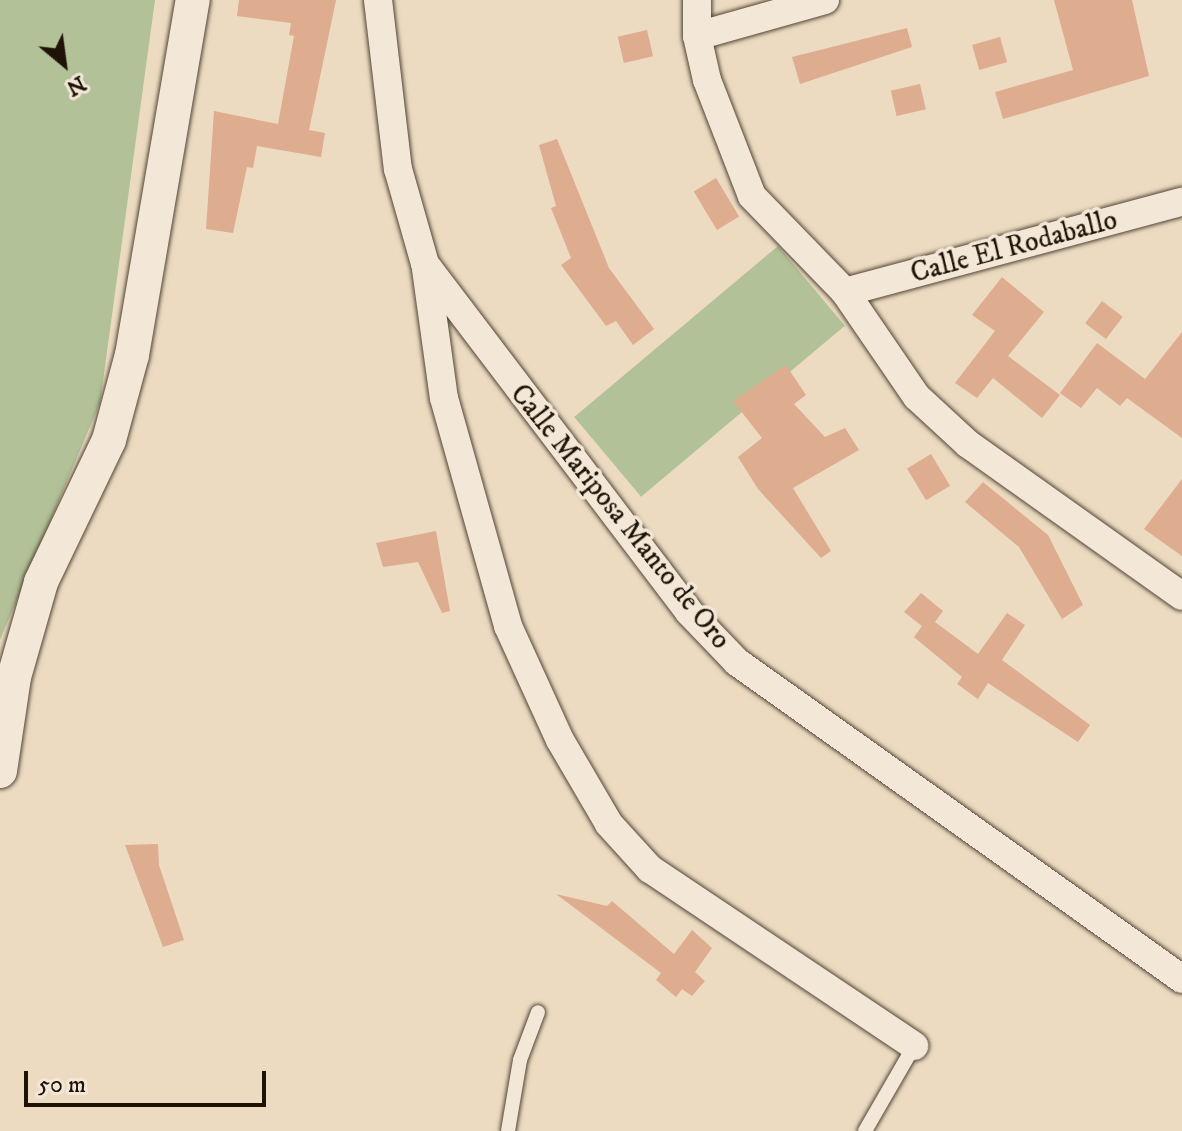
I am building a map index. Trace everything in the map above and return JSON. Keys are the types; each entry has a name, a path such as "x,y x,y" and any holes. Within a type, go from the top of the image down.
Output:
{"street":[{"path":"0,771 14,677 41,582 109,440 132,355 193,0"},
{"name":"Calle Mariposa Manto de Oro","path":"378,0 398,169 425,264 689,612 737,662 1182,979"},
{"path":"697,0 697,36 722,127 752,196 845,292 917,397 968,444 1182,596"},
{"path":"697,36 825,0"},
{"name":"Calle El Rodaballo","path":"845,292 1182,202"},
{"path":"425,264 444,398 508,626 560,740 609,824 650,869 914,1046"}],"lane":[{"path":"508,1131 520,1060 538,1012"},
{"path":"865,1131 914,1046"}],"green space":[{"path":"0,0 155,0 100,403 0,640"},
{"path":"778,246 845,326 641,497 574,417"}],"building":[{"path":"239,0 336,0 309,130 325,133 321,157 257,146 253,168 247,167 233,233 206,229 214,111 278,124 294,36 289,35 291,23 237,16"},
{"path":"1054,0 1132,0 1149,76 1003,119 995,92 1073,70"},
{"path":"907,28 912,47 800,84 792,57"},
{"path":"647,30 653,56 624,63 618,37"},
{"path":"1000,37 1007,62 979,70 972,45"},
{"path":"920,84 926,109 897,116 891,91"},
{"path":"557,139 609,268 654,329 633,345 616,321 606,326 561,265 571,258 551,208 556,206 539,145"},
{"path":"716,178 739,217 717,230 694,191"},
{"path":"1002,277 1044,312 1008,356 1060,395 1042,418 993,378 977,398 955,383 995,331 972,315"},
{"path":"1102,301 1123,317 1106,339 1085,323"},
{"path":"1182,332 1182,438 1127,398 1120,406 1097,388 1081,408 1060,393 1097,343 1145,379"},
{"path":"786,365 806,395 794,404 825,437 845,428 859,450 793,488 831,551 821,558 758,489 738,457 762,438 733,401"},
{"path":"931,454 950,486 926,500 907,468"},
{"path":"1182,479 1182,556 1144,529"},
{"path":"983,482 1048,535 1083,605 1062,619 1019,547 965,502"},
{"path":"436,531 450,611 442,613 418,562 383,567 376,543"},
{"path":"921,593 943,611 935,622 978,654 1007,613 1025,625 1002,660 1090,725 1078,742 988,683 978,699 957,684 962,677 914,637 922,626 904,612"},
{"path":"158,844 159,865 184,940 163,947 125,845"},
{"path":"556,894 607,906 612,901 674,954 692,930 712,948 695,972 705,981 692,996 682,989 676,997 656,980 661,973"}]}
